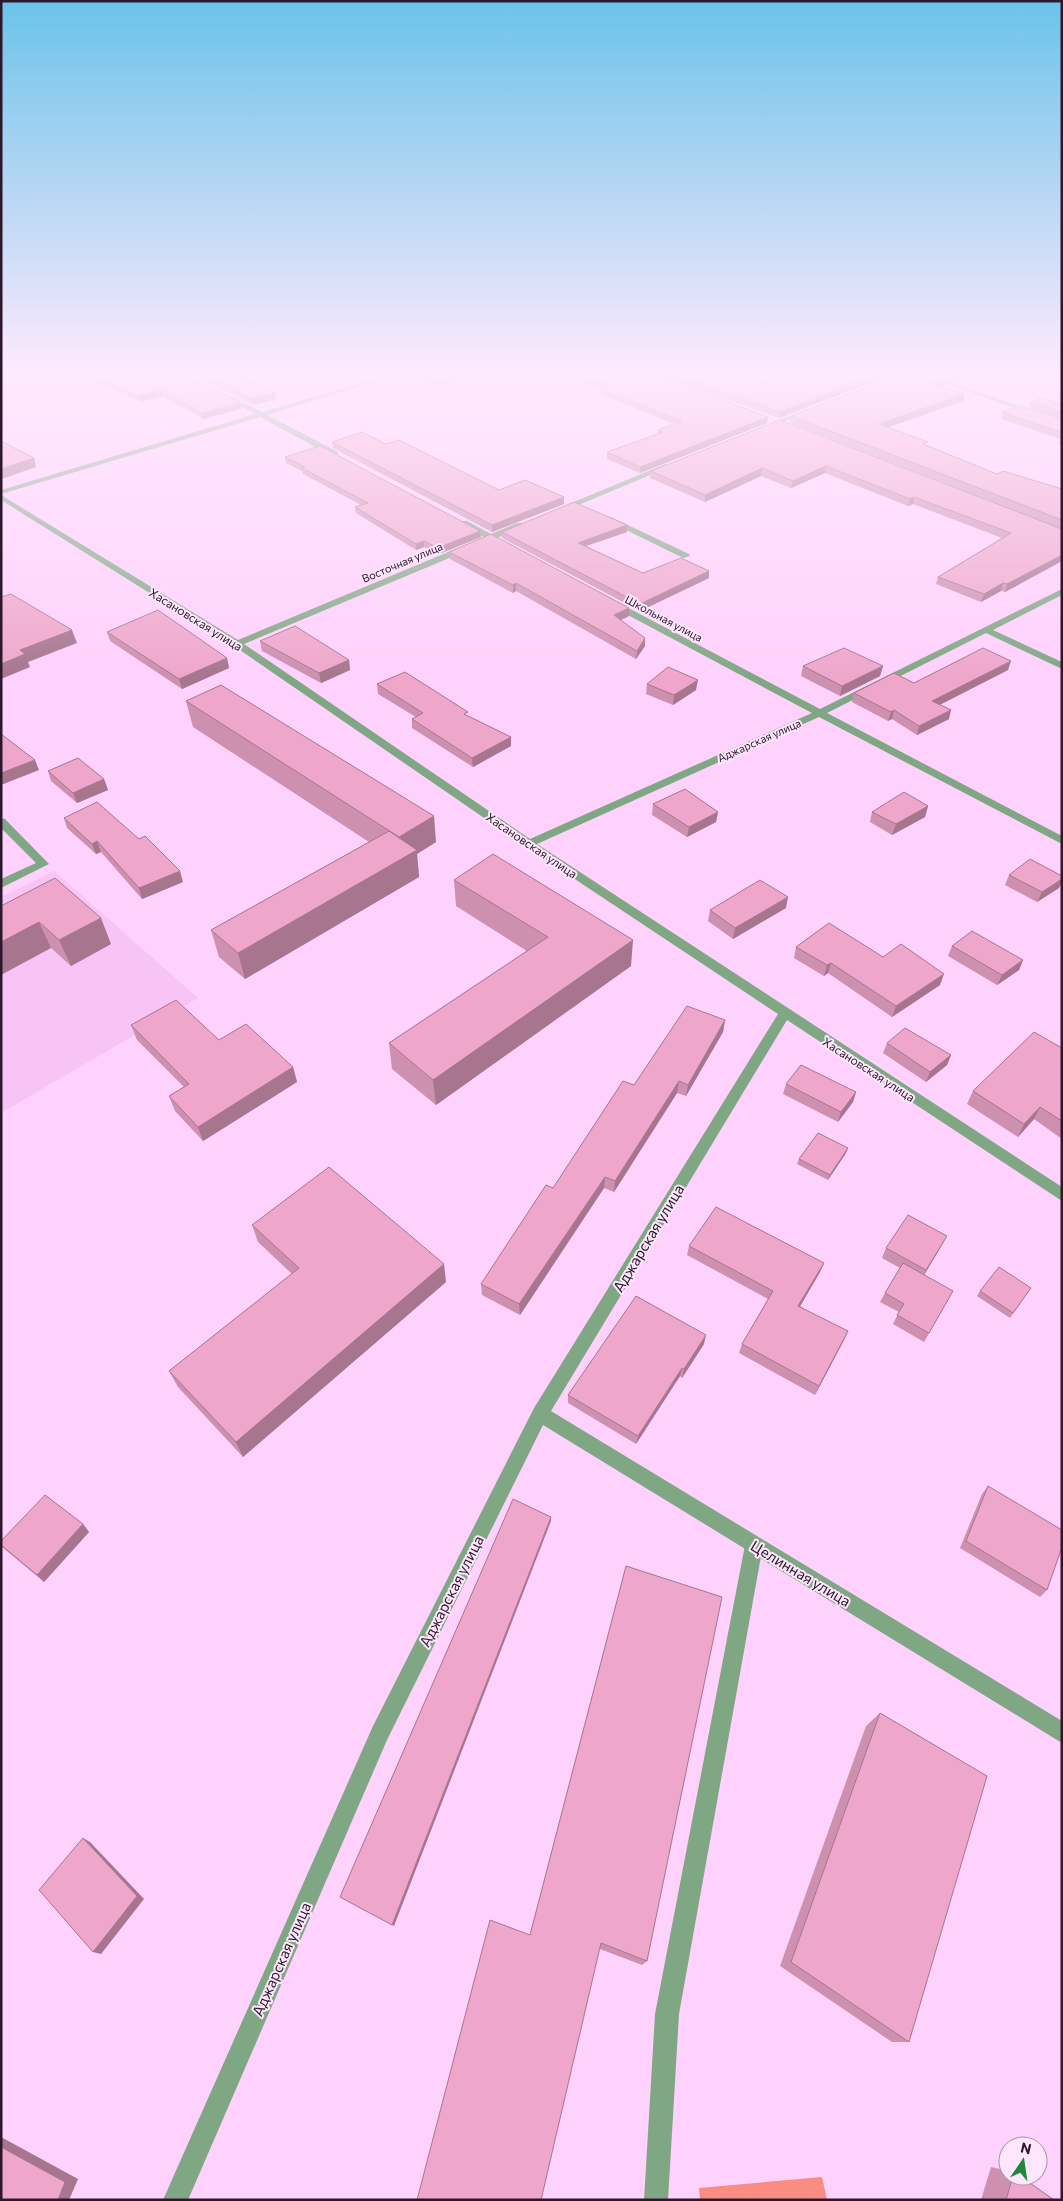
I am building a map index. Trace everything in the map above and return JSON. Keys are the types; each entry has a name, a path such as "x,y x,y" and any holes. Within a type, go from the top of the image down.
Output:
{"street":[{"path":"1,492 65,473"},
{"path":"554,511 650,473"},
{"name":"Хасановская улица","path":"1,496 237,644 529,844 1062,1194"},
{"path":"577,502 585,506"},
{"path":"602,515 686,556"},
{"path":"456,519 507,547"},
{"name":"Восточная улица","path":"237,644 527,522"},
{"name":"Аджарская улица","path":"529,844 819,713 1062,592"},
{"name":"Школьная улица","path":"602,598 1062,841"},
{"path":"986,630 1062,666"},
{"path":"1,821 43,864 1,884"},
{"name":"Аджарская улица","path":"174,2200 380,1732 540,1414 785,1013"},
{"name":"Целинная улица","path":"540,1414 1062,1733"},
{"path":"656,2200 667,2014 754,1545"}],"shaded area":[{"path":"54,871 198,998 1,1113 1,897"},
{"path":"822,2177 827,2200 700,2200 699,2188"}],"building":[{"path":"311,473 370,473 480,531 438,548 424,541 416,544 355,507 368,503"},
{"path":"391,473 464,473 499,490 525,480 564,497 492,525"},
{"path":"655,473 752,473 705,495"},
{"path":"773,473 811,473 793,481"},
{"path":"843,473 916,473 1062,529 1062,555 984,594 938,577 1011,533 914,497 910,499"},
{"path":"939,473 1009,473 1062,489 1062,520"},
{"path":"574,502 627,525 578,543 643,573 681,558 709,571 640,604 502,532"},
{"path":"491,534 629,608 614,615 645,638 637,651 516,583 513,585 449,552"},
{"path":"11,594 72,630 20,650 25,654 1,664 1,597"},
{"path":"158,610 227,658 179,679 107,632"},
{"path":"295,626 349,660 319,673 260,641"},
{"path":"844,648 883,666 842,686 803,666"},
{"path":"983,648 1011,661 932,701 951,710 919,726 894,710 891,712 854,693 894,673 914,683"},
{"path":"668,667 698,680 674,695 647,684"},
{"path":"405,672 468,712 464,714 511,737 472,758 412,719 423,713 377,684"},
{"path":"221,685 434,816 399,837 186,701"},
{"path":"1,734 35,760 1,773"},
{"path":"78,758 104,779 73,793 48,771"},
{"path":"685,789 718,812 689,827 653,804"},
{"path":"904,792 928,806 896,824 872,812"},
{"path":"97,802 139,839 145,836 180,871 139,888 97,841 92,844 64,818"},
{"path":"389,831 417,850 238,953 211,930"},
{"path":"493,854 633,940 433,1080 389,1043 548,937 454,880"},
{"path":"1030,859 1062,876 1062,879 1042,892 1009,875"},
{"path":"55,878 101,918 59,940 39,922 1,942 1,906"},
{"path":"760,880 788,897 735,928 710,910"},
{"path":"829,923 883,957 901,944 944,974 896,1006 831,963 827,965 796,947"},
{"path":"972,931 1023,960 1002,975 952,946"},
{"path":"176,1000 219,1040 246,1024 293,1067 198,1127 169,1096 189,1084 131,1025"},
{"path":"687,1006 725,1020 688,1085 679,1081 615,1181 605,1177 519,1304 481,1284 546,1185 553,1188 623,1081 634,1085"},
{"path":"905,1028 951,1055 930,1072 887,1043"},
{"path":"1034,1032 1062,1048 1062,1121 1040,1107 1024,1124 973,1091"},
{"path":"801,1065 856,1092 841,1112 786,1084"},
{"path":"818,1133 848,1148 830,1175 799,1159"},
{"path":"329,1167 444,1264 236,1442 169,1371 299,1268 252,1225"},
{"path":"716,1207 824,1263 798,1306 848,1331 819,1386 742,1344 773,1291 689,1246"},
{"path":"908,1215 947,1236 926,1270 886,1248"},
{"path":"903,1263 953,1291 929,1333 897,1315 904,1304 885,1293"},
{"path":"999,1267 1031,1288 1013,1313 980,1291"},
{"path":"636,1296 706,1335 638,1436 568,1395"},
{"path":"988,1486 1062,1530 1062,1547 1047,1590 966,1541"},
{"path":"45,1495 83,1524 37,1575 1,1545 1,1541"},
{"path":"513,1499 551,1517 392,1925 340,1897"},
{"path":"626,1566 722,1597 647,1961 601,1943 541,2200 417,2200 490,1920 530,1935"},
{"path":"880,1713 987,1776 909,2042 791,1962"},
{"path":"83,1838 137,1896 93,1952 39,1890"},
{"path":"1,2147 65,2182 58,2200 1,2200"},
{"path":"1010,2186 1034,2186 1054,2200 1006,2200"}]}
